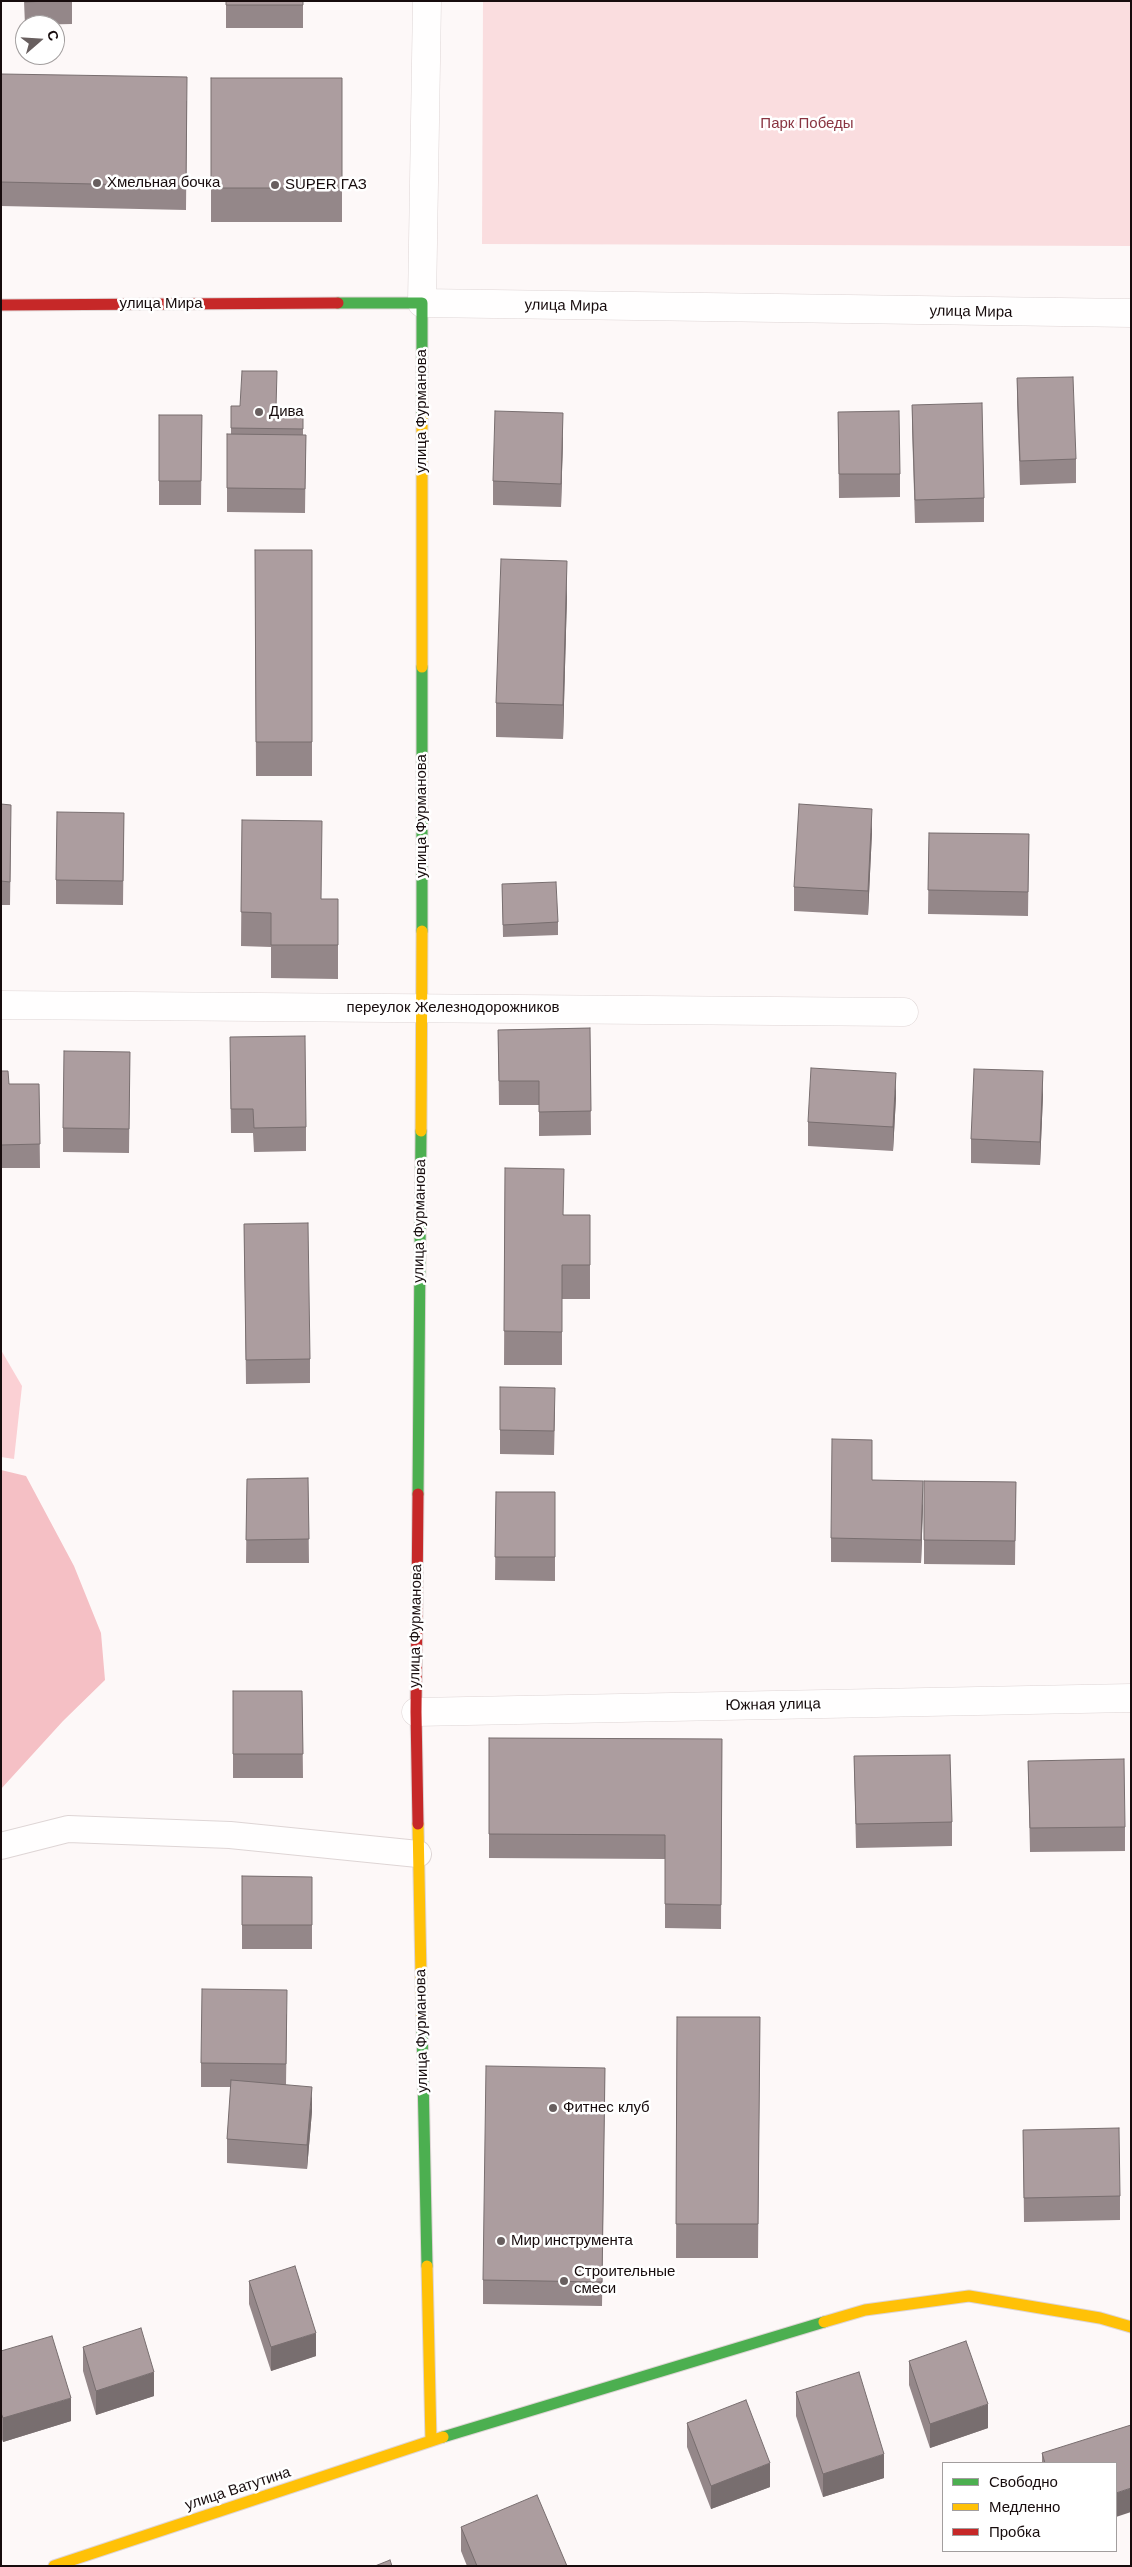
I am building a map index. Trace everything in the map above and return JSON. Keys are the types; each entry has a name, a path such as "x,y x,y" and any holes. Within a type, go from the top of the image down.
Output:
{"main road":[{"name":"улица Мира","path":"1,305 422,303"},
{"name":"улица Фурманова","path":"422,303 422,1007 416,1712 431,2441"},
{"name":"улица Ватутина","path":"54,2566 431,2441 865,2310 969,2296 1100,2318 1131,2327"}],"street":[{"name":"улица Фурманова","path":"422,303 428,1"},
{"name":"улица Мира","path":"422,303 1131,313"},
{"name":"переулок Железнодорожников","path":"1,1005 904,1012"},
{"name":"Южная улица","path":"416,1712 1131,1698"}],"lane":[{"path":"1,1846 68,1829 230,1835 418,1854"}],"green space":[{"name":"Парк Победы","path":"483,1 1131,1 1131,246 482,244"}],"shaded area":[{"path":"1,1350 22,1386 14,1459 1,1457"},
{"path":"1,1470 26,1476 74,1566 101,1633 105,1680 63,1721 1,1789"}],"building":[{"path":"226,1 303,1 303,5 226,5"},
{"path":"1,74 187,77 186,186 1,182"},
{"path":"211,78 342,78 342,188 211,188"},
{"path":"242,371 277,371 276,408 303,408 303,429 231,428 231,406 240,406"},
{"path":"1073,377 1076,459 1020,461 1017,378"},
{"path":"982,403 984,498 915,500 912,405"},
{"path":"495,411 563,413 561,484 493,481"},
{"path":"899,411 900,474 839,474 838,412"},
{"path":"159,415 202,415 201,481 159,481"},
{"path":"227,434 306,435 305,489 227,488"},
{"path":"255,550 312,550 312,742 256,742"},
{"path":"501,559 567,561 563,705 496,703"},
{"path":"1,804 11,805 10,882 1,881"},
{"path":"799,804 872,809 868,891 794,887"},
{"path":"57,812 124,813 123,881 56,880"},
{"path":"242,820 322,821 321,899 338,899 338,945 271,945 271,913 241,912"},
{"path":"929,833 1029,834 1028,892 928,890"},
{"path":"556,882 558,922 503,925 502,884"},
{"path":"590,1028 591,1111 539,1112 539,1081 499,1081 498,1030"},
{"path":"305,1036 306,1127 254,1128 253,1109 231,1109 230,1037"},
{"path":"64,1051 130,1052 129,1129 63,1128"},
{"path":"811,1068 896,1073 893,1127 808,1122"},
{"path":"974,1069 1043,1071 1040,1142 971,1139"},
{"path":"1,1071 8,1071 9,1084 39,1084 40,1144 1,1145"},
{"path":"505,1168 564,1169 563,1215 590,1215 590,1265 562,1265 562,1332 504,1331"},
{"path":"308,1223 310,1359 246,1360 244,1224"},
{"path":"500,1387 555,1388 554,1431 500,1430"},
{"path":"832,1439 872,1440 872,1480 923,1481 921,1540 831,1538"},
{"path":"308,1478 309,1539 246,1540 247,1479"},
{"path":"924,1481 1016,1482 1015,1541 924,1540"},
{"path":"496,1492 555,1492 555,1557 495,1557"},
{"path":"233,1691 302,1691 303,1754 233,1754"},
{"path":"489,1738 722,1739 721,1905 665,1904 665,1835 489,1834"},
{"path":"950,1755 952,1822 856,1824 854,1756"},
{"path":"1124,1759 1125,1827 1030,1828 1028,1761"},
{"path":"242,1876 312,1877 312,1925 242,1925"},
{"path":"202,1989 287,1990 286,2064 201,2063"},
{"path":"677,2017 760,2017 758,2224 676,2224"},
{"path":"486,2066 605,2068 602,2282 483,2280"},
{"path":"231,2080 312,2087 307,2145 227,2139"},
{"path":"1119,2128 1120,2196 1024,2198 1023,2130"},
{"path":"295,2266 316,2333 271,2347 249,2281"},
{"path":"141,2328 154,2372 96,2391 83,2347"},
{"path":"52,2336 71,2398 3,2418 1,2413 1,2351"},
{"path":"966,2341 988,2404 930,2424 909,2361"},
{"path":"859,2372 884,2454 823,2474 796,2392"},
{"path":"746,2400 770,2463 711,2486 687,2423"},
{"path":"1131,2425 1131,2488 1117,2493 1117,2462 1045,2462 1042,2453"},
{"path":"537,2495 567,2566 477,2566 461,2527"},
{"path":"390,2560 392,2566 375,2566"}],"traffic: fast":[{"path":"338,303 422,303 422,418"},
{"path":"422,667 422,931"},
{"path":"418,1494 421,1131"},
{"path":"422,2027 427,2266"},
{"path":"443,2437 824,2322"}],"traffic: slow":[{"path":"422,418 422,667"},
{"path":"421,1131 422,931"},
{"path":"418,1824 422,2027"},
{"path":"427,2266 431,2441"},
{"path":"824,2322 865,2310 969,2296 1100,2318 1131,2327"},
{"path":"54,2566 443,2437"}],"traffic: jam":[{"path":"1,305 338,303"},
{"path":"418,1494 416,1712 418,1824"}],"place":[{"name":"Хмельная бочка","path":"97,183"},
{"name":"SUPER ГАЗ","path":"275,185"},
{"name":"Дива","path":"259,412"},
{"name":"Фитнес клуб","path":"553,2108"},
{"name":"Мир инструмента","path":"501,2241"},
{"name":"Строительные смеси","path":"564,2281"}]}
